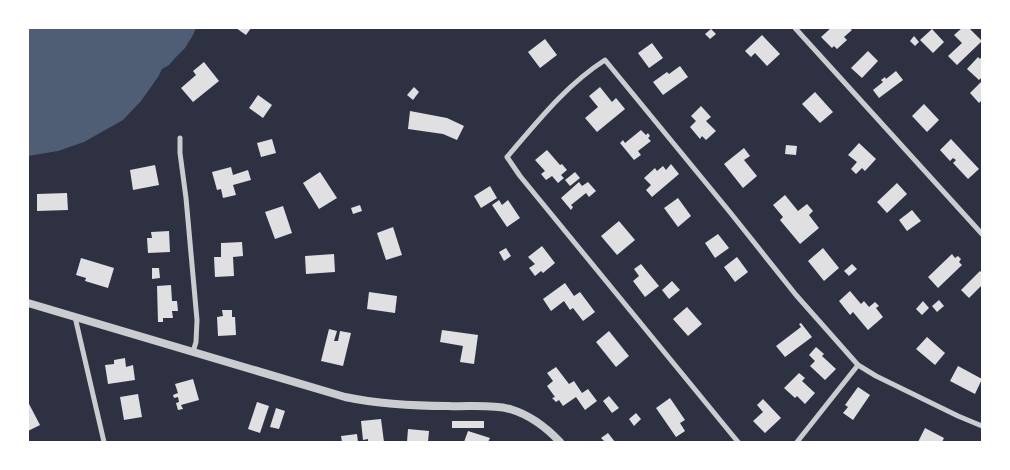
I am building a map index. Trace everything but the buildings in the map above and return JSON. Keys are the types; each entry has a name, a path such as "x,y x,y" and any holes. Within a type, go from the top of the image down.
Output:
{"street":[{"path":"795,28 982,234"},
{"path":"738,442 520,176 507,157 569,88 590,69 605,60 796,295 858,365 876,376 982,426"},
{"path":"180,138 197,320 196,342 193,352"},
{"path":"28,303 361,401 508,409 536,421 560,442"},
{"path":"75,317 104,442"},
{"path":"797,442 858,365"}],"water":[{"path":"28,28 196,28 185,48 169,65 162,69 141,101 123,120 84,142 58,151 28,156"}]}
